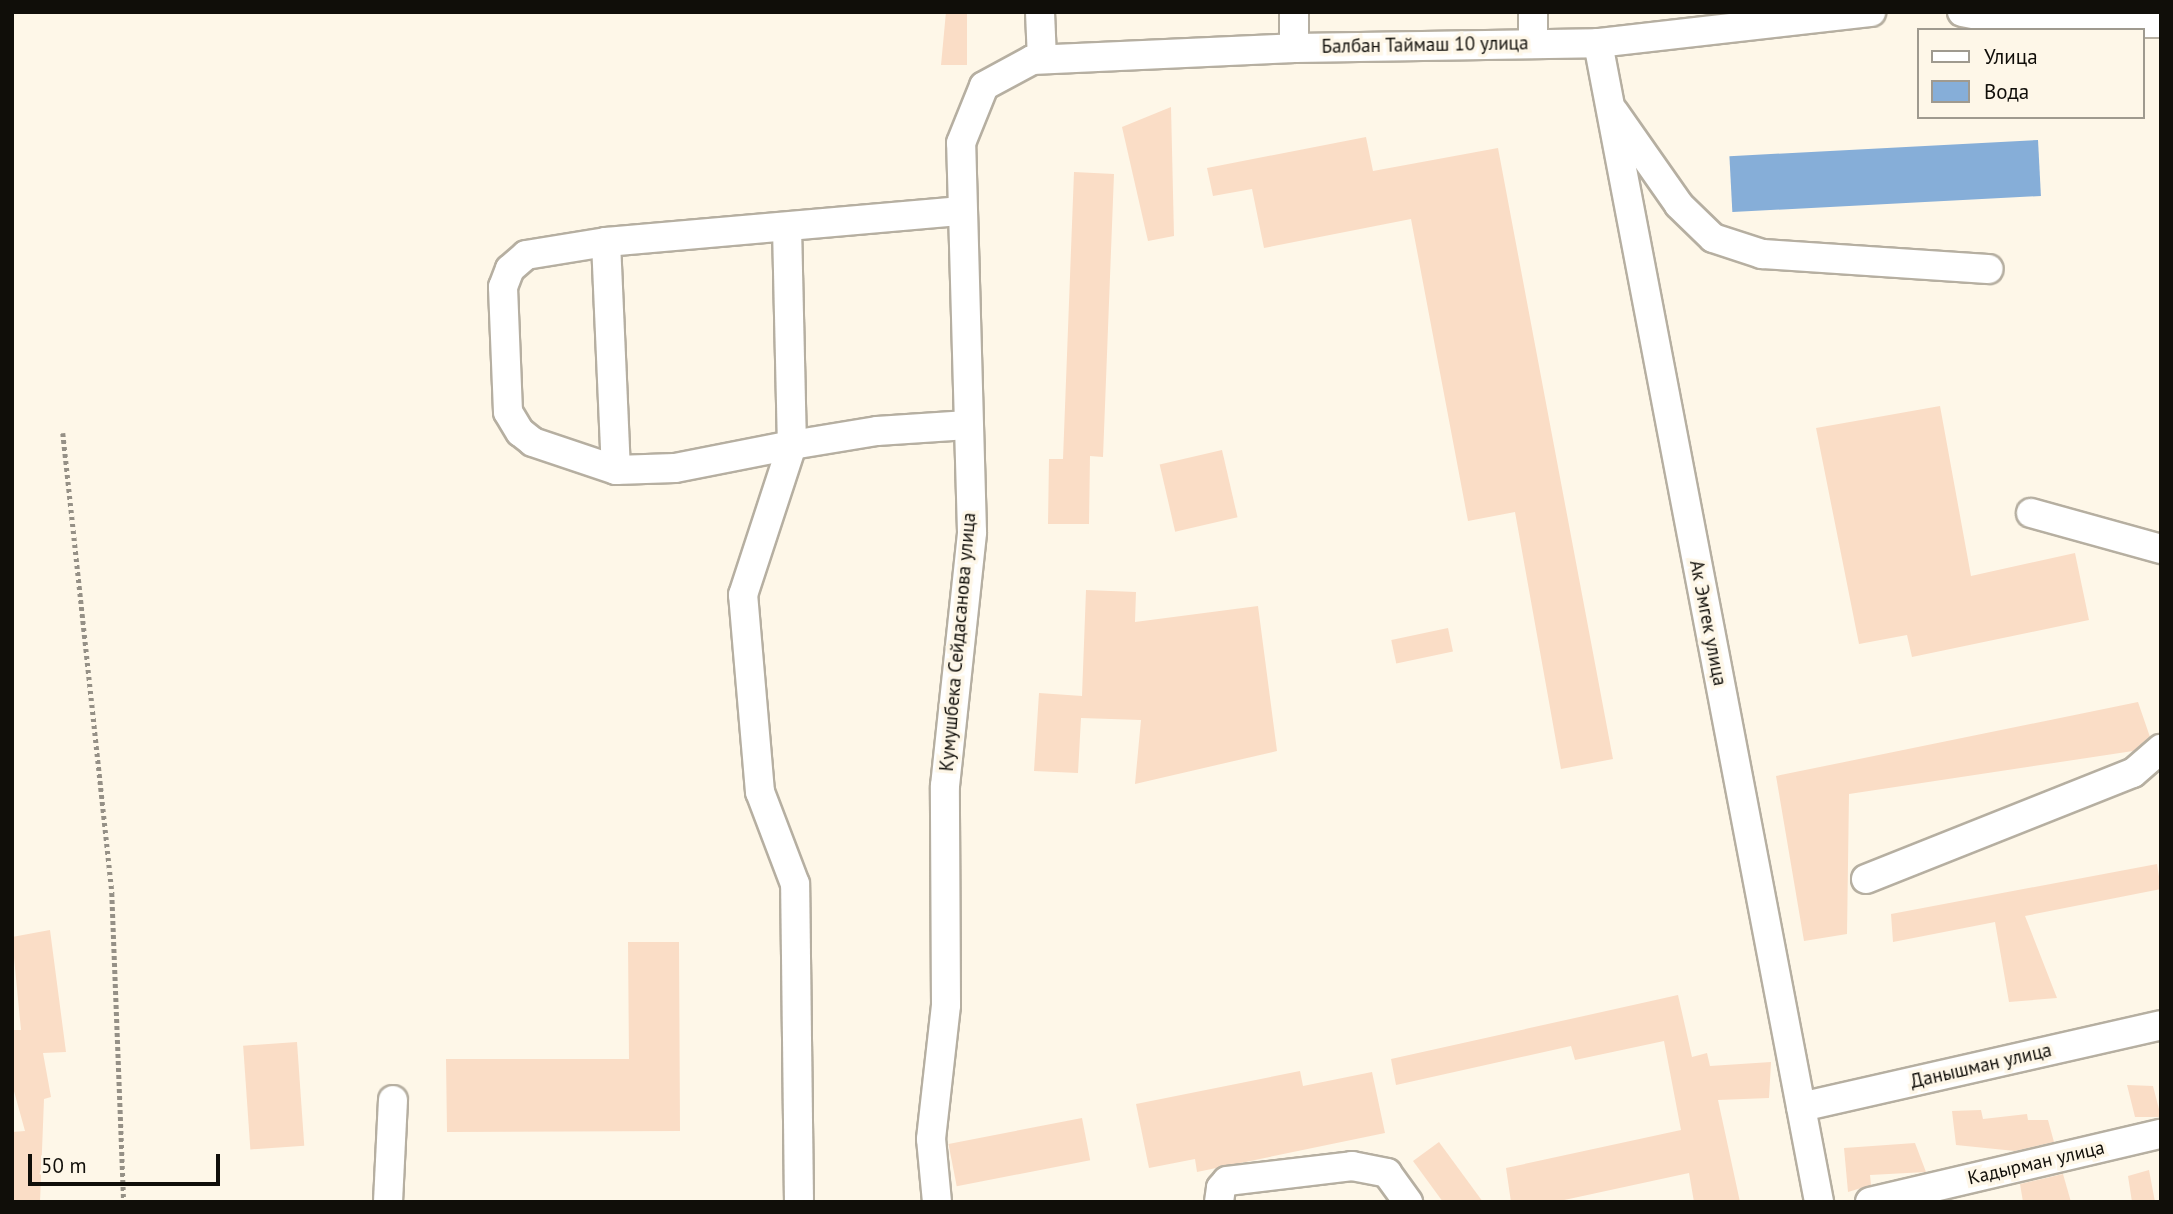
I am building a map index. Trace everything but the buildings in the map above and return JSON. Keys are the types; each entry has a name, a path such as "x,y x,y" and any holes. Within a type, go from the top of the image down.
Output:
{"street":[{"path":"1040,12 1042,59"},
{"path":"1294,12 1294,48"},
{"path":"1533,12 1533,43"},
{"name":"Балбан Таймаш 10 улица","path":"984,86 1032,60 1042,59 1294,48 1598,43 1783,17 1871,12"},
{"path":"1962,12 2161,23"},
{"name":"Ак Эмгек улица","path":"1598,43 1819,1202"},
{"name":"Кумушбека Сейдасанова улица","path":"937,1202 931,1139 946,1006 945,786 972,532 961,143 984,86"},
{"path":"1610,107 1679,205 1713,238 1762,254 1989,269"},
{"path":"962,211 606,242 526,255 510,269 503,287 508,412 533,442 616,470 674,468 877,431 968,425"},
{"path":"787,227 792,445 743,595 743,630 760,792 794,884 799,1202"},
{"path":"606,242 616,470"},
{"path":"2031,513 2161,549"},
{"path":"1866,879 2133,773 2161,749"},
{"name":"Данышман улица","path":"1801,1107 2161,1025"},
{"path":"388,1202 393,1100"},
{"name":"Кадырман улица","path":"1870,1202 2161,1133"},
{"path":"1219,1202 1221,1188 1227,1181 1352,1166 1387,1174 1408,1202"}],"path":[{"path":"63,433 112,893 124,1202"}],"water":[{"path":"2038,140 2041,196 1732,212 1729,156"}]}
